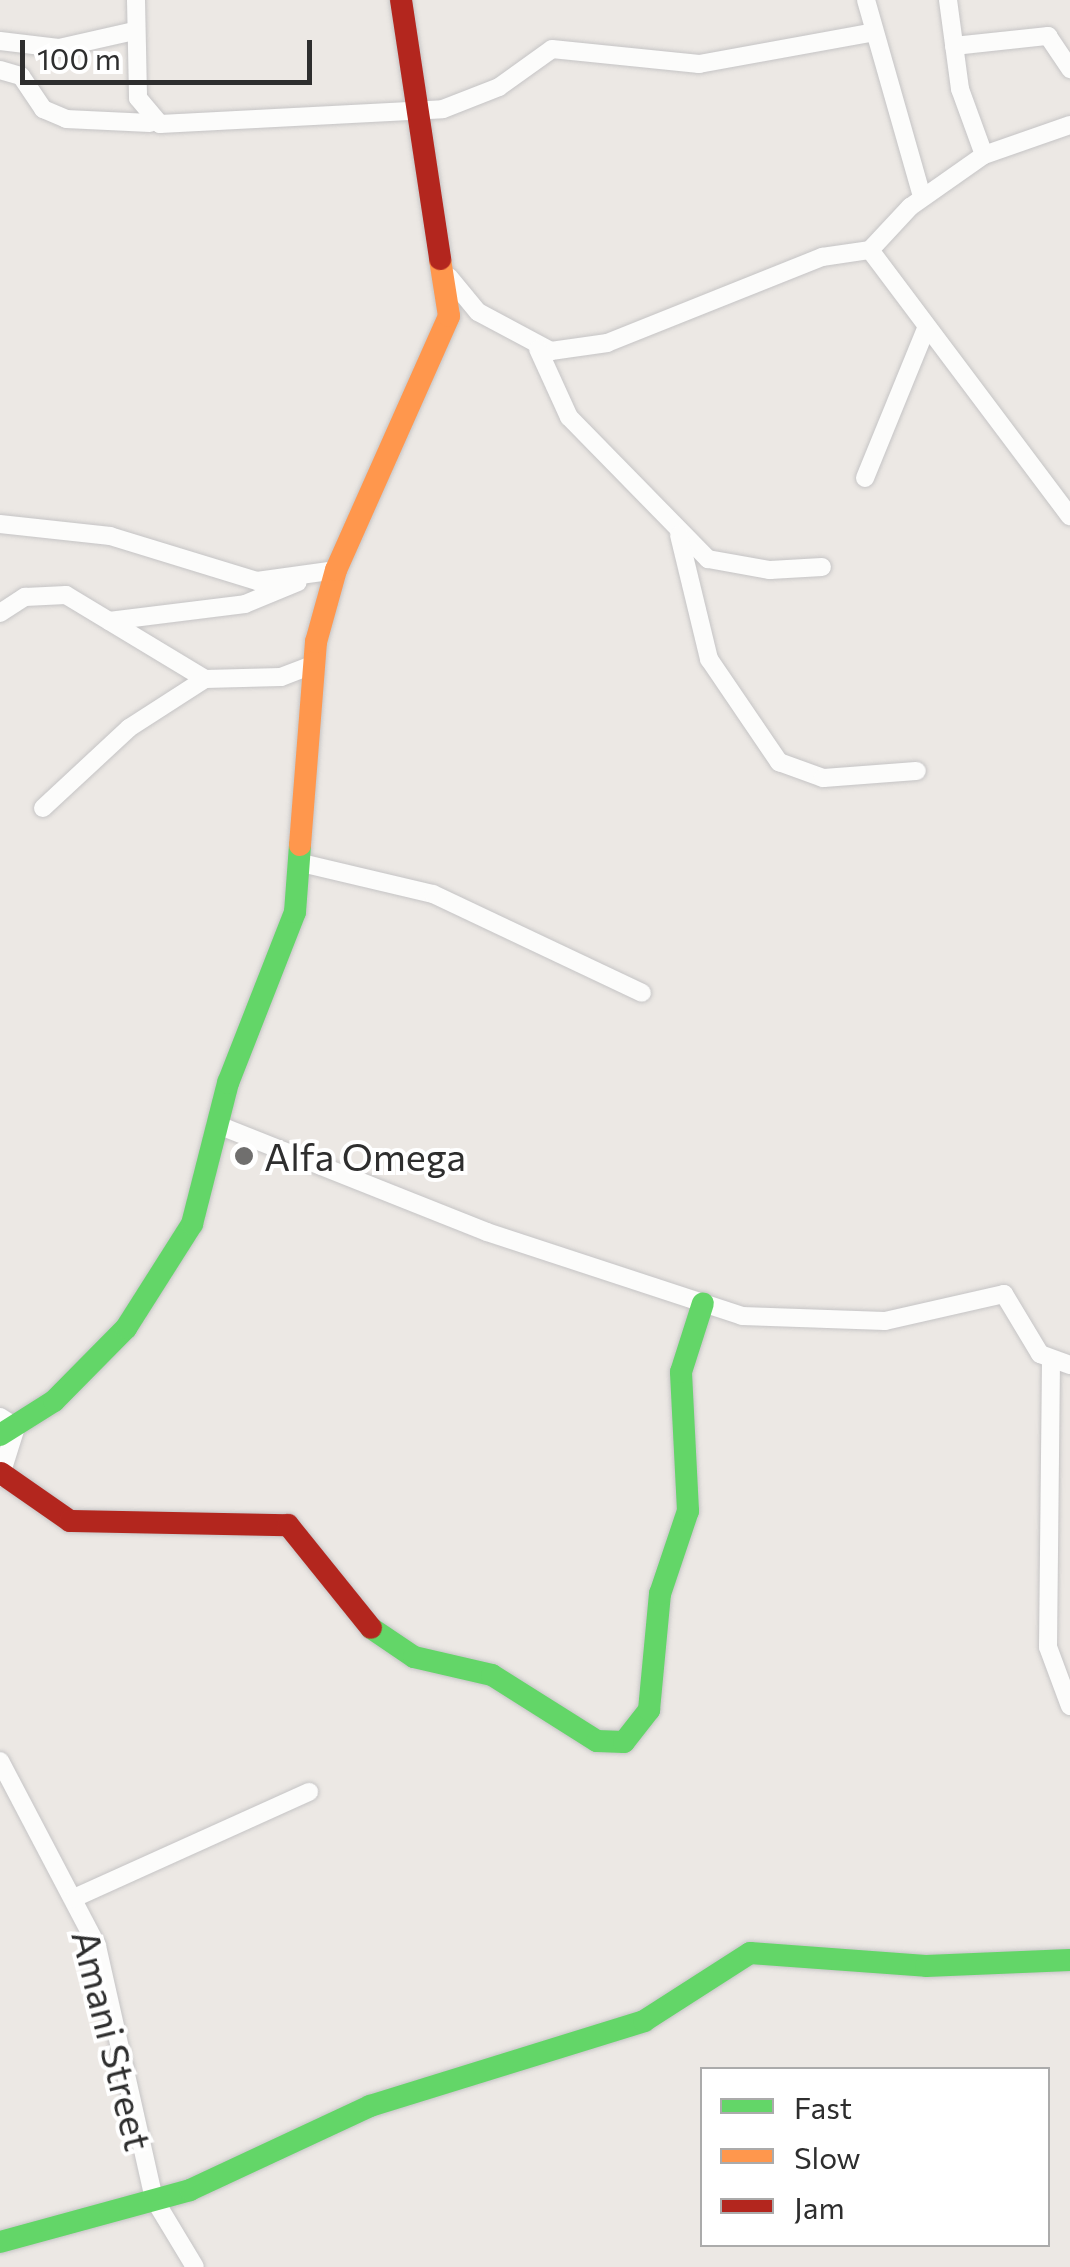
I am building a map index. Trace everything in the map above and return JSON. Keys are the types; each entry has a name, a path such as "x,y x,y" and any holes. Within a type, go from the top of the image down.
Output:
{"street":[{"path":"136,0 138,98 150,123"},
{"path":"401,0 424,112 449,276 449,316 336,570 310,666 306,864 218,1125 192,1224 169,1267 126,1328 5,1426 1,1476 70,1521 288,1525 368,1626 414,1656 492,1674 597,1741 624,1742 649,1710 660,1594 688,1510 681,1372 704,1303"},
{"path":"866,0 870,32 922,198"},
{"path":"948,0 954,46 984,154"},
{"path":"0,41 59,48 134,31"},
{"path":"0,70 20,76 43,109 66,119 150,123 424,112 499,88 552,48 698,64 870,32"},
{"path":"954,46 1048,36 1070,69"},
{"path":"538,349 607,343 822,257 870,250 922,198 984,154 1070,125"},
{"path":"870,250 926,332 1070,516"},
{"path":"449,276 478,312 538,349 569,417 679,534 708,559 742,568 822,567"},
{"path":"864,478 926,332"},
{"path":"4,521 110,536 258,581 303,580"},
{"path":"679,534 709,659 779,762 823,778 917,771"},
{"path":"109,621 245,604 336,570"},
{"path":"0,613 47,592 109,621 205,678 281,678 310,666"},
{"path":"42,808 129,728 205,678"},
{"path":"306,864 433,894 642,993"},
{"path":"218,1125 487,1232 760,1318 859,1323 1004,1294 1061,1363 1048,1647 1070,1706"},
{"name":"Amani Street","path":"0,1761 74,1898 106,1981 123,2094 154,2199 195,2267"},
{"path":"74,1898 310,1792"},
{"path":"0,2242 154,2199 370,2106 644,2021 750,1953 926,1966 1070,1960"}],"traffic: fast":[{"path":"0,1435 54,1401 126,1328 192,1224 228,1083 295,912 300,845"},
{"path":"371,1628 414,1657 492,1675 597,1741 624,1742 649,1710 660,1594 688,1511 681,1372 703,1303"},
{"path":"0,2242 190,2190 370,2106 644,2021 750,1953 926,1966 1070,1960"}],"traffic: slow":[{"path":"300,845 316,642 336,570 449,316 440,259"}],"traffic: jam":[{"path":"401,0 440,259"},
{"path":"1,1473 70,1521 288,1525 371,1628"}],"place":[{"name":"Alfa Omega","path":"244,1156"}]}
